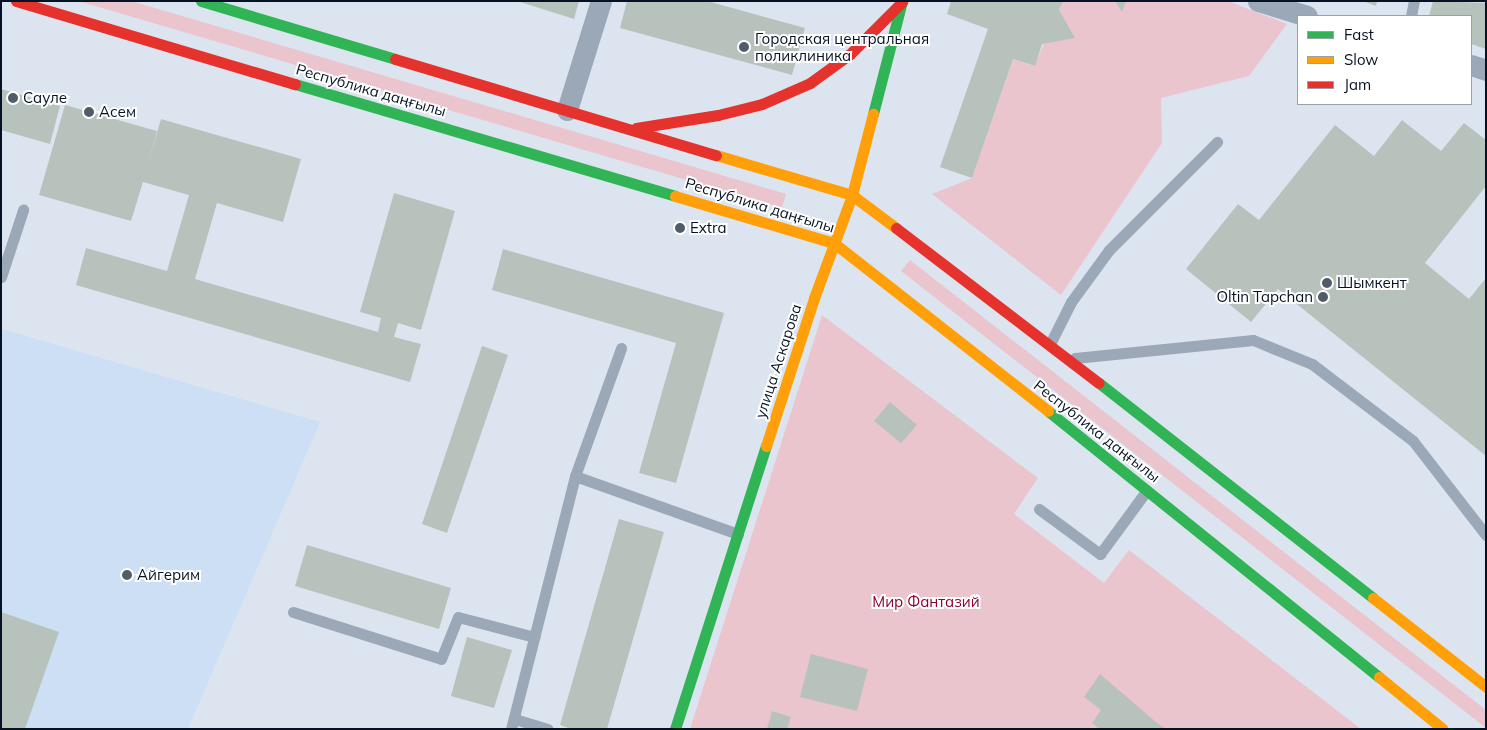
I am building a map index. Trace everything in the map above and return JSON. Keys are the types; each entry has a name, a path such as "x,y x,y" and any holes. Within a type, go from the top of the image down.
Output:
{"main road":[{"name":"Республика даңғылы","path":"16,1 834,243 1147,490 1443,729"},
{"path":"201,1 852,195 1050,344 1486,687"},
{"name":"улица Аскарова","path":"675,729 834,243 852,195 902,2"},
{"path":"630,129 718,115 762,104 801,86 850,54 902,2"}],"street":[{"path":"568,110 601,1"},
{"path":"1258,1 1304,15"},
{"path":"1472,65 1486,70"}],"lane":[{"path":"1411,15 1414,1"},
{"path":"1050,344 1071,302 1109,250 1217,142"},
{"path":"1,277 23,210"},
{"path":"1069,359 1252,340 1312,364 1413,441 1486,535"},
{"path":"547,729 513,724 575,476 621,348"},
{"path":"575,476 738,534"},
{"path":"1039,509 1100,554 1147,490"},
{"path":"293,612 441,659 458,617 534,637"}],"shaded area":[{"name":"Айгерим","path":"2,329 320,422 188,729 1,729"}],"green space":[{"path":"78,1 131,1 786,194 782,208"},
{"path":"1063,1 1115,1 1122,11 1126,1 1228,1 1287,24 1249,76 1161,98 1162,143 1061,295 932,194 972,178 1013,59 1034,66"},
{"path":"910,260 1486,710 1486,728 901,271"},
{"name":"Мир Фантазий","path":"822,315 1038,478 1014,514 1104,583 1129,550 1361,729 690,729"}],"building":[{"path":"517,1 579,1 574,19"},
{"name":"Городская центральная поликлиника","path":"627,1 707,1 805,28 792,75 620,28"},
{"path":"951,1 1063,1 1059,10 1075,38 1042,44 1035,66 1013,59 972,178 940,167 988,29 947,14"},
{"path":"1115,1 1126,1 1122,12"},
{"path":"1363,1 1377,1 1376,6"},
{"path":"1433,1 1486,3 1486,49 1472,44 1472,15 1429,15"},
{"path":"1,89 60,106 50,144 1,130"},
{"path":"65,105 157,131 148,163 161,119 301,159 283,222 217,203 195,279 378,332 381,318 360,312 394,193 455,211 421,330 398,323 394,337 421,344 410,382 76,285 86,248 167,271 189,195 143,182 131,221 39,195"},
{"name":"Шымкент","path":"1402,120 1441,151 1464,123 1486,140 1486,186 1425,263 1469,299 1486,278 1486,456 1278,289 1251,322 1186,269 1238,204 1259,220 1335,125 1374,156"},
{"path":"503,249 724,313 676,483 639,473 676,343 492,290"},
{"path":"482,346 508,355 447,533 422,524"},
{"path":"890,402 917,425 901,443 874,421"},
{"path":"619,519 664,532 607,729 571,729 560,725"},
{"path":"307,545 451,588 439,629 295,586"},
{"path":"1,612 59,632 25,729 1,729"},
{"path":"467,637 512,650 494,708 451,696"},
{"path":"811,654 868,669 857,711 800,697"},
{"path":"1100,674 1166,729 1100,729 1092,723 1101,710 1084,697"},
{"path":"772,711 791,717 787,729 767,729"}],"traffic: fast":[{"path":"201,1 395,59"},
{"path":"873,114 902,1"},
{"path":"295,84 675,196"},
{"path":"1099,383 1373,598"},
{"path":"1048,411 1379,677"},
{"path":"675,729 766,446"}],"traffic: slow":[{"path":"766,446 814,298 852,195 873,114"},
{"path":"716,155 852,195 896,228"},
{"path":"675,196 834,243 1048,411"},
{"path":"1373,598 1486,687"},
{"path":"1379,677 1443,729"}],"traffic: jam":[{"path":"16,1 295,84"},
{"path":"636,128 718,115 762,104 810,83 850,54 902,2"},
{"path":"395,59 716,155"},
{"path":"896,228 1099,383"}],"place":[{"name":"Городская центральная поликлиника","path":"744,47"},
{"name":"Сауле","path":"13,98"},
{"name":"Асем","path":"89,112"},
{"name":"Extra","path":"680,228"},
{"name":"Шымкент","path":"1327,283"},
{"name":"Oltin Tapchan","path":"1323,297"},
{"name":"Айгерим","path":"127,575"}]}
